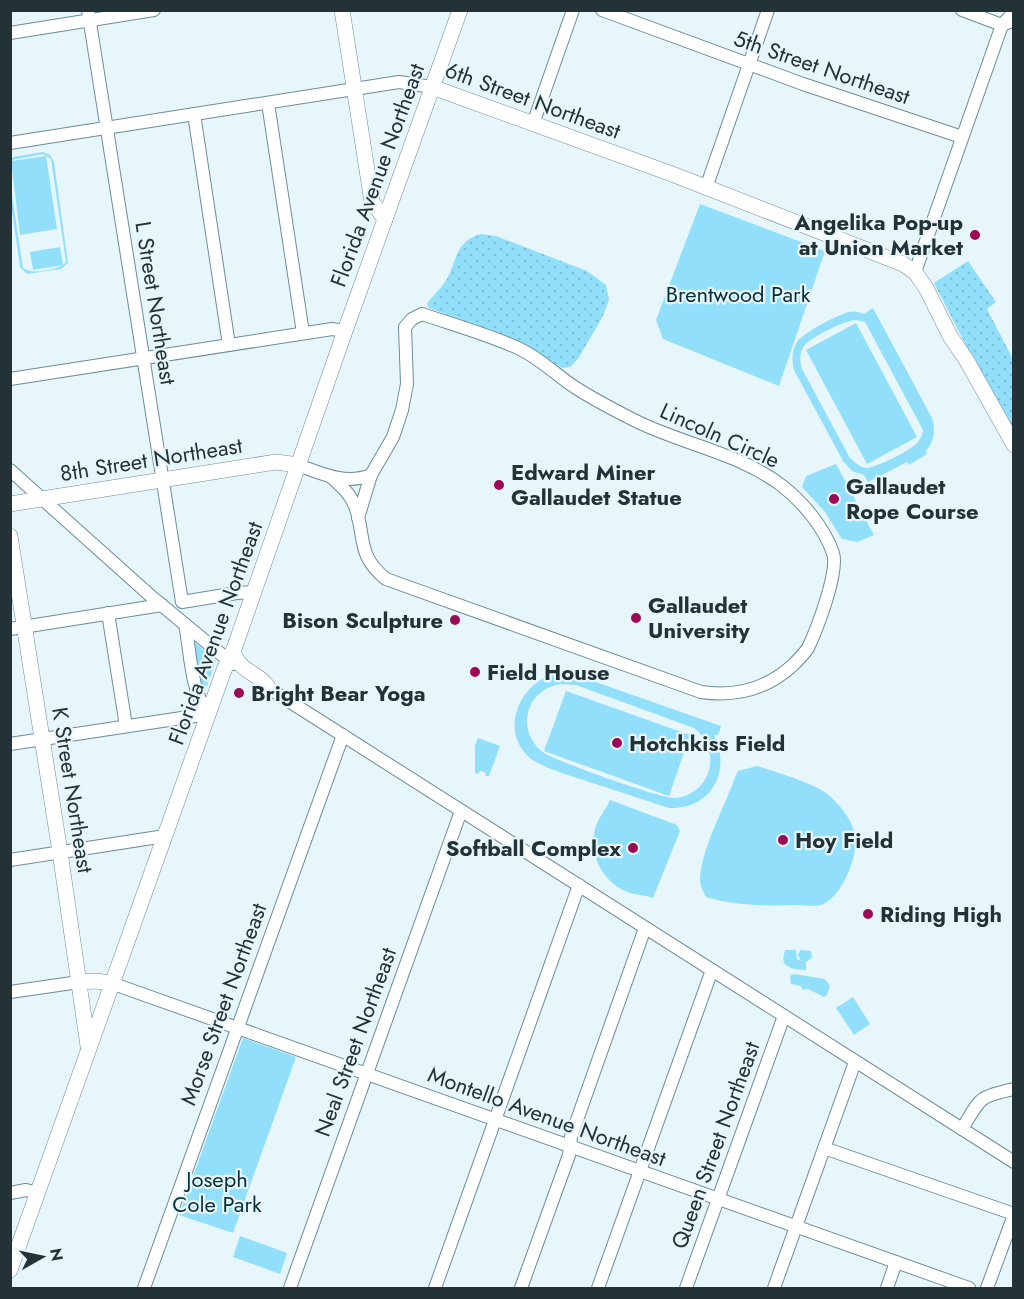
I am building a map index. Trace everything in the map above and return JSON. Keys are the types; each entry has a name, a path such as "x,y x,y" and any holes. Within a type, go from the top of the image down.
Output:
{"main road":[{"path":"342,10 372,202 385,219"},
{"name":"Florida Avenue Northeast","path":"10,1270 460,10"},
{"name":"6th Street Northeast","path":"432,87 706,188 903,264 915,272"},
{"path":"915,272 1014,445"},
{"name":"8th Street Northeast","path":"10,504 279,461 298,465"},
{"name":"K Street Northeast","path":"10,536 18,628 42,739 88,1050"},
{"path":"231,656 239,665 266,683 269,689"},
{"path":"79,982 111,983"}],"street":[{"path":"10,33 89,16 154,10"},
{"path":"533,124 573,10"},
{"name":"5th Street Northeast","path":"602,10 748,64 962,137"},
{"path":"706,188 768,10"},
{"path":"962,10 1008,23"},
{"path":"915,272 962,137 1014,12"},
{"name":"L Street Northeast","path":"89,16 182,602 254,592"},
{"name":"6th Street Northeast","path":"10,143 404,82 432,87"},
{"path":"268,103 303,333"},
{"path":"194,114 230,345"},
{"name":"Lincoln Circle","path":"330,476 347,492 354,504 367,558 374,570 386,579 701,692 739,693 762,686 782,675 807,649 834,574 833,552 820,529 798,500 780,484 759,471 637,422 575,388 543,362 520,349 422,314 411,319 405,327 407,384 402,410 393,437 371,475 358,518"},
{"path":"10,379 303,333 332,329 345,331"},
{"name":"Lincoln Circle","path":"298,465 348,480 371,475"},
{"path":"10,470 162,605 231,656"},
{"path":"18,628 162,605"},
{"path":"108,613 126,726"},
{"path":"10,744 208,714 193,682 185,624"},
{"path":"269,689 1014,1162"},
{"name":"Morse Street Northeast","path":"144,1288 343,735"},
{"name":"Neal Street Northeast","path":"290,1288 461,811"},
{"path":"10,860 165,836"},
{"path":"435,1288 579,885"},
{"path":"521,1288 569,1155 584,1098 645,928"},
{"path":"598,1288 712,970"},
{"path":"10,992 79,982"},
{"name":"Montello Avenue Northeast","path":"111,983 969,1288"},
{"name":"Queen Street Northeast","path":"686,1288 784,1016"},
{"path":"774,1288 855,1062"},
{"path":"962,1129 981,1098 1014,1089"},
{"path":"824,1148 1014,1215 987,1288"},
{"path":"10,1193 26,1190 38,1193"},
{"path":"887,1288 896,1262"}],"green space":[{"path":"43,152 50,155 54,162 68,263 61,269 27,274 20,267 11,189 23,268 46,271 66,262 51,159 43,154 11,160 13,157"},
{"path":"46,156 57,229 20,235 11,161"},
{"name":"Brentwood Park","path":"700,204 825,251 779,386 663,339 656,320"},
{"path":"481,234 496,236 587,271 606,285 609,300 602,318 578,359 570,367 562,368 524,344 429,308 427,304 445,282 461,247 465,242"},
{"path":"60,247 63,265 33,270 30,252"},
{"path":"968,261 996,302 987,309 1013,359 1013,437 934,283"},
{"path":"873,308 932,418 934,427 934,435 926,451 927,454 909,465 907,462 868,482 864,475 852,471 843,461 794,370 792,359 797,342 813,329 845,313 864,314","holes":["851,321 865,322 923,430 921,437 908,450 885,462 866,468 850,458 802,369 800,357 804,346 821,334"]},
{"path":"856,323 917,437 867,464 806,350"},
{"name":"Gallaudet Rope Course","path":"836,464 874,535 857,542 842,539 825,512 802,487 806,476"},
{"path":"193,641 216,661 205,691 201,688"},
{"path":"556,673 570,673 721,726 718,735 714,735 719,749 720,762 719,774 714,786 696,802 684,807 669,808 562,773 531,759 521,748 516,736 515,723 517,710 523,697 543,678","holes":["561,684 576,685 694,728 701,735 710,754 709,771 703,782 683,797 667,797 610,779 544,753 529,734 528,712 532,702 549,688"]},
{"name":"Hotchkiss Field","path":"566,691 690,735 669,796 544,751"},
{"path":"478,738 500,746 489,776 486,776 485,772 475,773 475,745"},
{"name":"Hoy Field","path":"757,766 820,789 835,801 851,822 856,843 852,864 836,894 821,905 740,904 706,897 703,891 700,879 701,867 736,775 738,771"},
{"name":"Softball Complex","path":"610,800 677,825 680,831 653,898 621,889 606,876 596,859 593,839 595,829"},
{"path":"785,950 796,950 797,959 801,961 798,955 800,950 811,951 812,958 806,962 806,970 787,966 783,961"},
{"path":"794,974 825,979 830,986 827,995 824,997 808,989 803,990 801,986 791,984 790,976"},
{"path":"853,997 870,1024 854,1035 836,1008"},
{"name":"Joseph Cole Park","path":"243,1038 296,1057 233,1233 179,1215"},
{"path":"240,1236 287,1253 280,1274 233,1257"}],"place":[{"name":"Angelika Pop-up at Union Market","path":"975,235"},
{"name":"Edward Miner Gallaudet Statue","path":"499,485"},
{"name":"Gallaudet Rope Course","path":"834,499"},
{"name":"Gallaudet University","path":"636,618"},
{"name":"Bison Sculpture","path":"455,620"},
{"name":"Field House","path":"475,672"},
{"name":"Bright Bear Yoga","path":"239,693"},
{"name":"Hotchkiss Field","path":"617,743"},
{"name":"Hoy Field","path":"783,840"},
{"name":"Softball Complex","path":"633,848"},
{"name":"Riding High","path":"868,914"}]}
